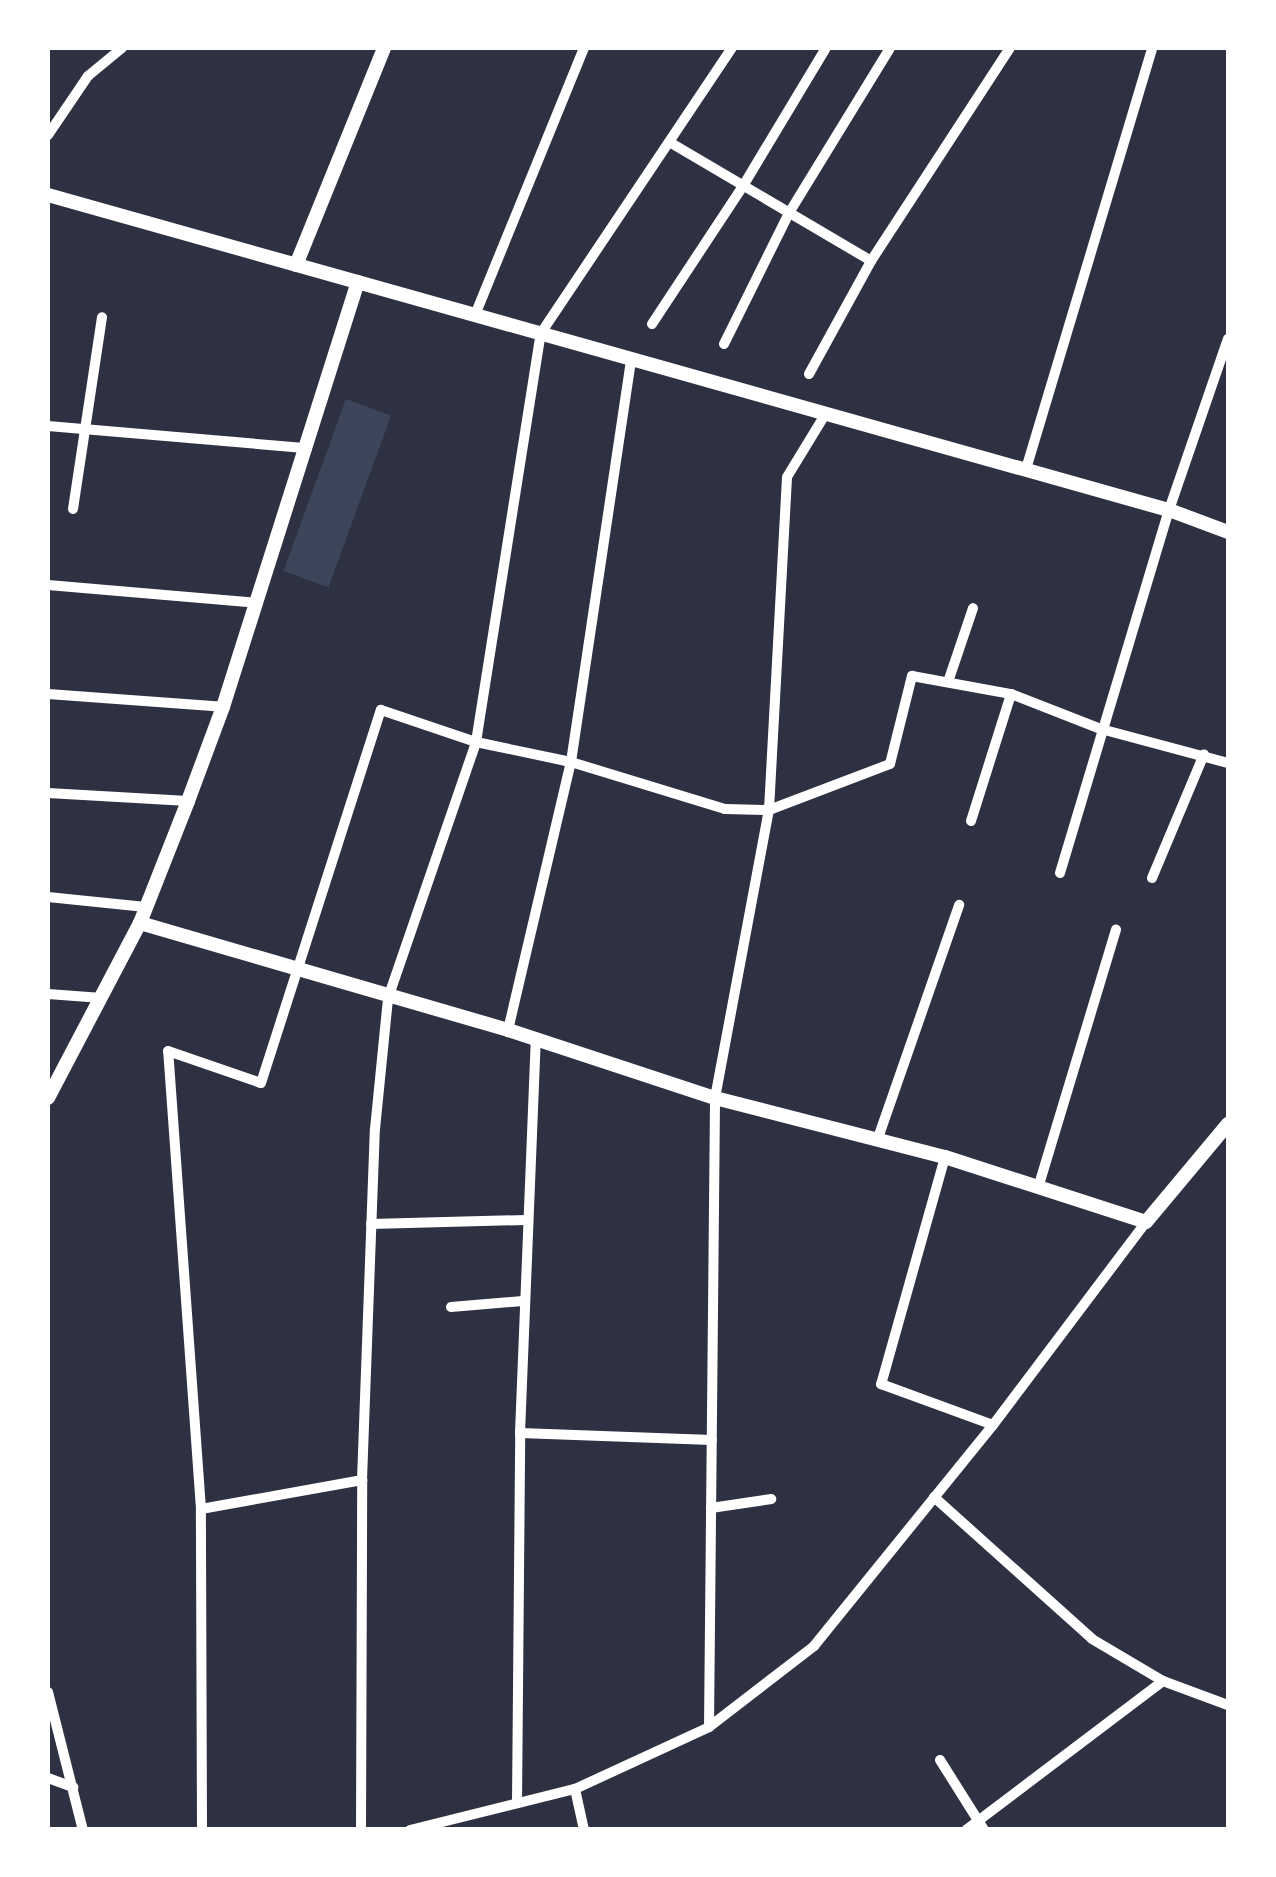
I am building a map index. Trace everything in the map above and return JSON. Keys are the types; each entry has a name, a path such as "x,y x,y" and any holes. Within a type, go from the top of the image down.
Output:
{"street":[{"path":"48,135 88,76 122,48"},
{"path":"296,265 384,48"},
{"path":"474,315 584,48"},
{"path":"361,1830 362,1480 371,1224 388,998 476,742 540,334 732,48"},
{"path":"652,324 743,186 826,48"},
{"path":"724,344 790,213 890,48"},
{"path":"809,374 871,261 1010,48"},
{"path":"1026,469 1152,48"},
{"path":"670,143 871,261"},
{"path":"48,195 1026,469 1169,510 1228,532"},
{"path":"48,1098 140,923 188,801 223,707 358,282"},
{"path":"73,509 102,318"},
{"path":"1060,873 1169,510 1228,339"},
{"path":"508,1030 571,762 632,359"},
{"path":"709,1727 715,1098 770,810 787,477 826,414"},
{"path":"48,426 307,448"},
{"path":"48,585 256,603"},
{"path":"948,682 973,608"},
{"path":"202,1830 201,1509 168,1051 260,1083 380,710 476,742 571,762 725,809 770,810 890,764 912,676 1011,694 1102,729 1228,763"},
{"path":"48,694 223,707"},
{"path":"971,821 1011,694"},
{"path":"1152,878 1204,754"},
{"path":"48,793 188,801"},
{"path":"48,897 145,907"},
{"path":"878,1138 959,904"},
{"path":"140,923 508,1030 715,1098 878,1138 1146,1222"},
{"path":"1038,1188 1116,930"},
{"path":"48,994 102,998"},
{"path":"517,1803 520,1434 536,1042"},
{"path":"410,1830 575,1789 709,1727 814,1646 993,1424 1146,1222 1228,1124"},
{"path":"945,1158 881,1384 993,1424"},
{"path":"371,1224 526,1220"},
{"path":"451,1307 524,1302"},
{"path":"520,1434 712,1440"},
{"path":"201,1509 362,1480"},
{"path":"934,1497 1092,1639 1163,1681 1228,1705"},
{"path":"711,1508 771,1500"},
{"path":"966,1830 983,1824 1163,1681"},
{"path":"48,1692 83,1830"},
{"path":"940,1760 983,1824"},
{"path":"48,1778 73,1788"},
{"path":"575,1789 584,1830"}],"shaded area":[{"path":"346,399 391,415 329,587 283,571"}]}
